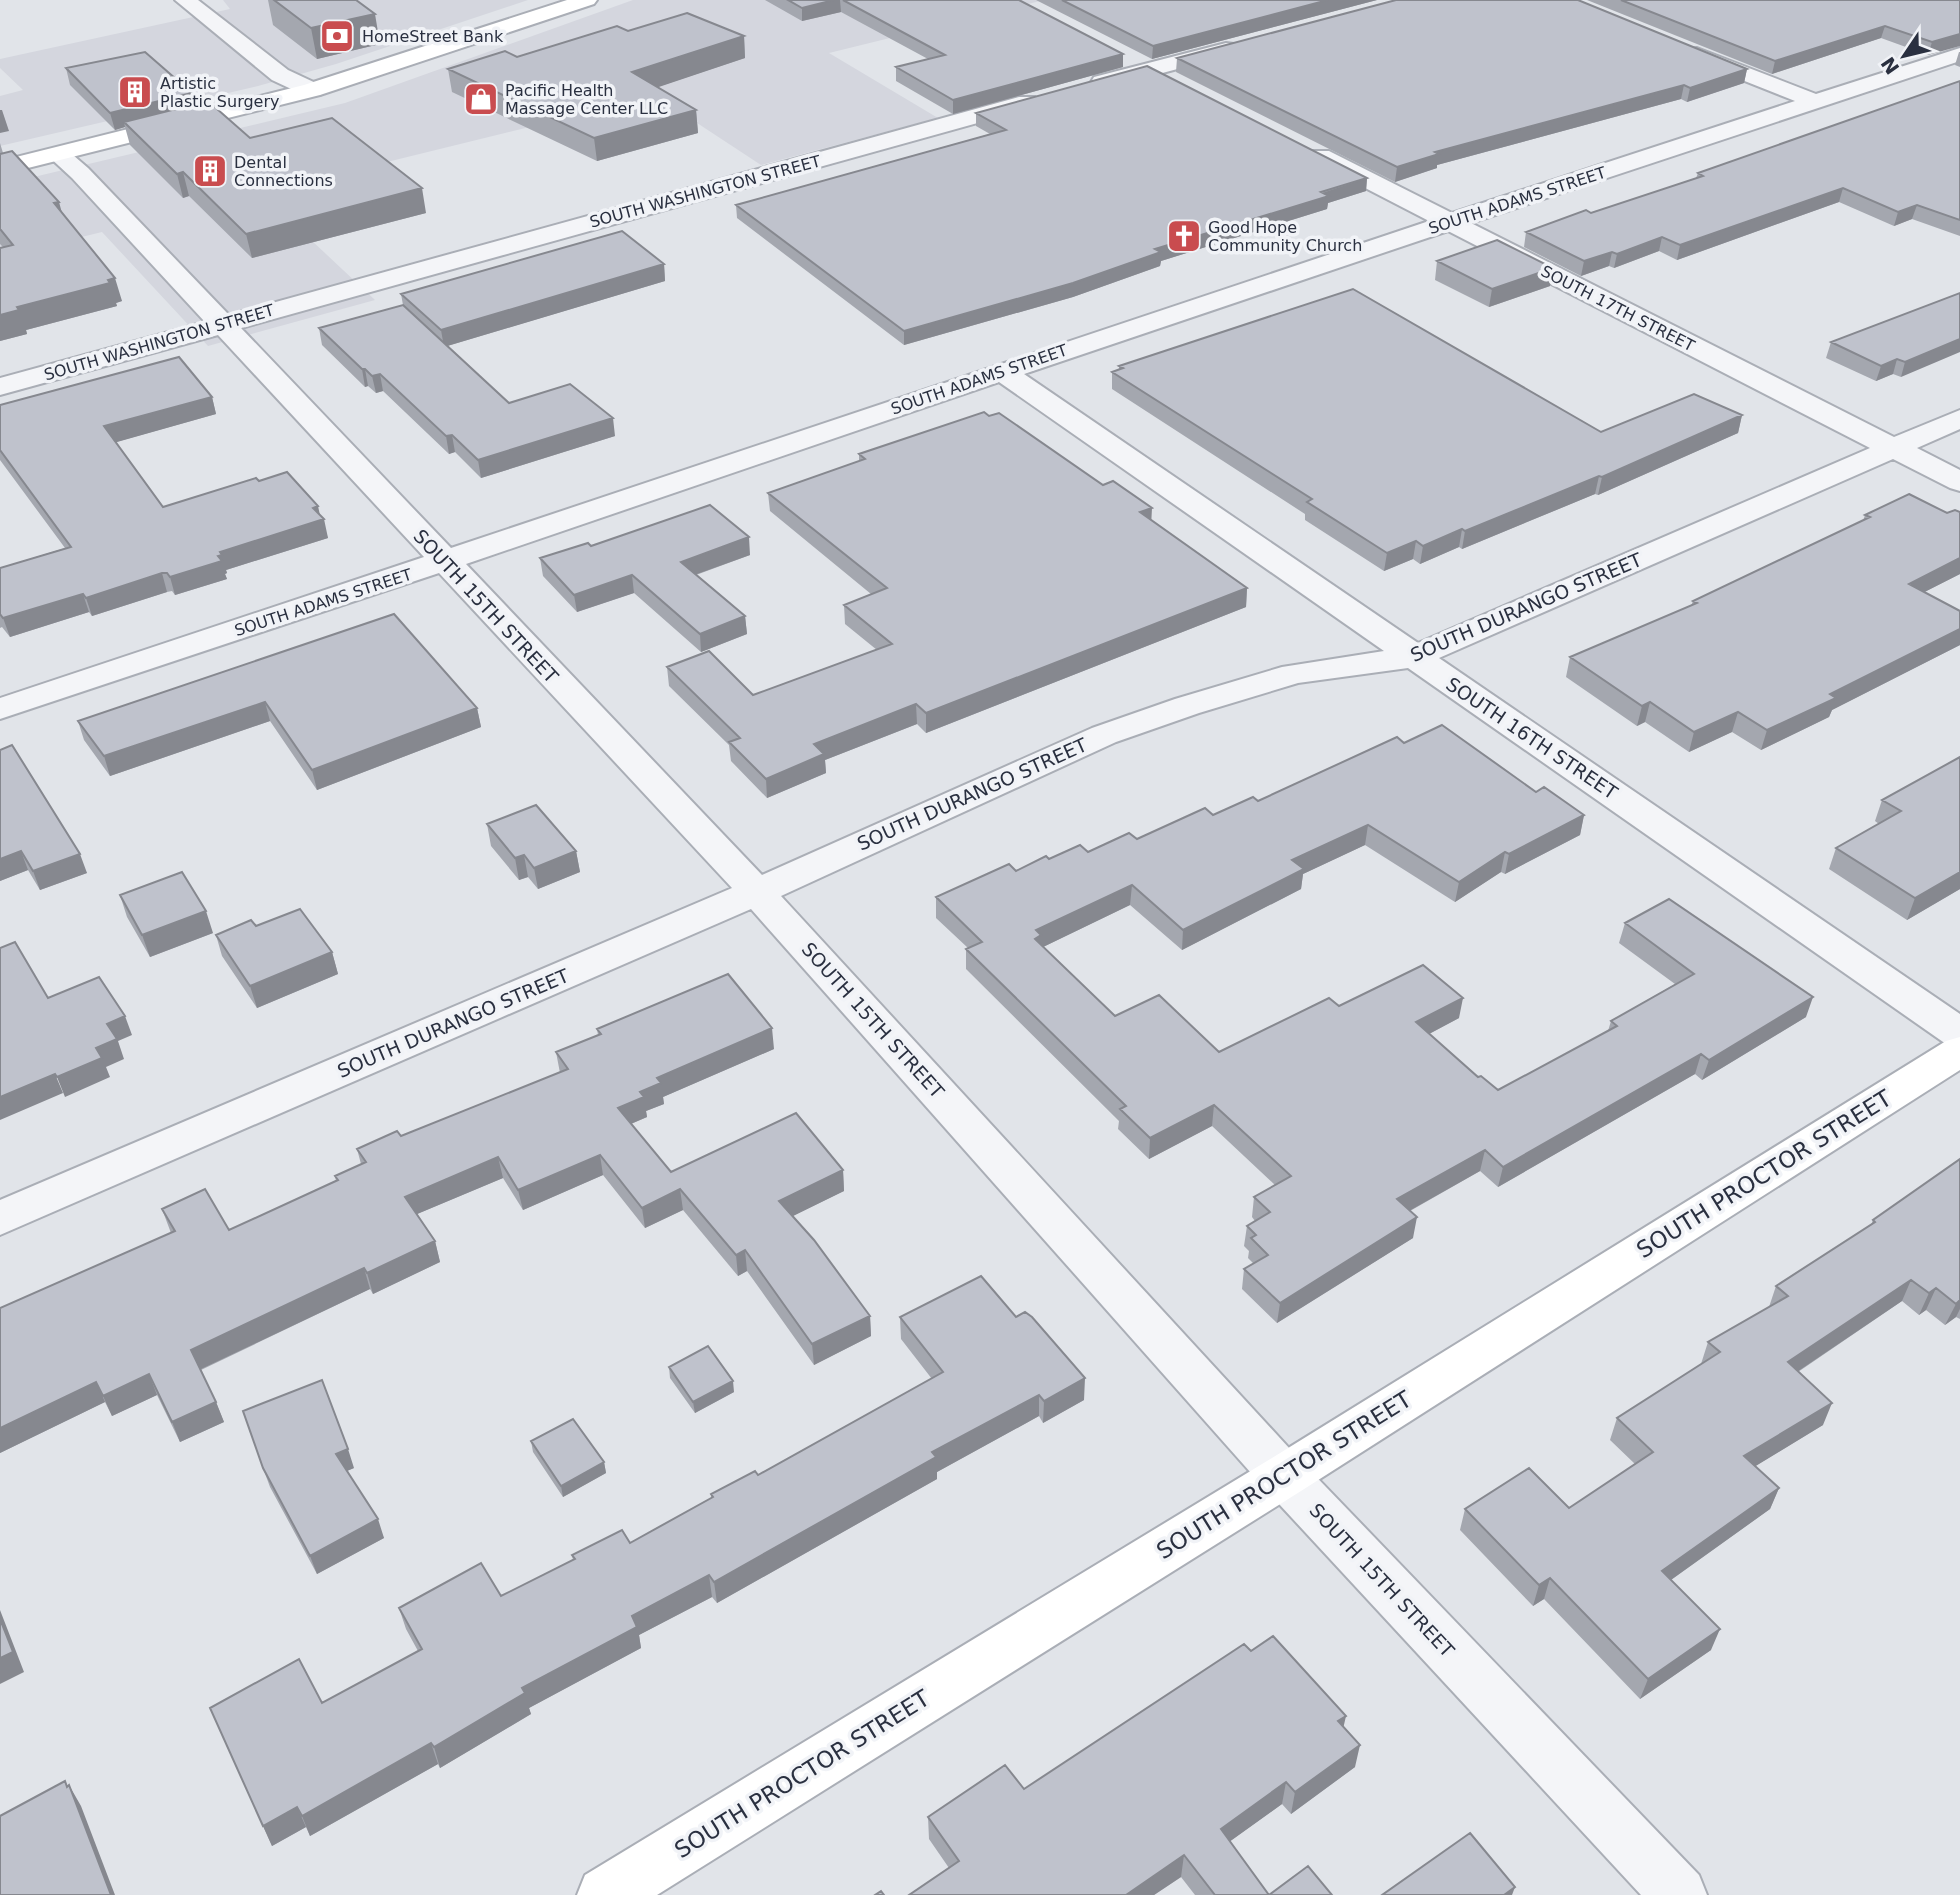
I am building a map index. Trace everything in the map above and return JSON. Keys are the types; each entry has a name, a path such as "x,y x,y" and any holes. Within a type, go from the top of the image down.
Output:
{"street":[{"path":"185,0 280,75 312,90"},
{"path":"0,168 312,90 587,0"},
{"path":"1083,87 1254,41"},
{"path":"1676,46 1815,101"},
{"path":"1113,50 1186,87"},
{"name":"SOUTH ADAMS STREET","path":"0,709 445,562 1001,371 1960,54"},
{"name":"SOUTH WASHINGTON STREET","path":"0,387 1056,94"},
{"name":"SOUTH 17TH STREET","path":"1295,143 1960,482"},
{"name":"SOUTH 15TH STREET","path":"58,154 80,173 757,892 1284,1476 1679,1895"},
{"name":"SOUTH 16TH STREET","path":"1001,371 1960,1034"},
{"name":"SOUTH DURANGO STREET","path":"0,1219 757,892 1104,735 1187,706 1294,674 1414,657 1960,419"},
{"name":"SOUTH PROCTOR STREET","path":"605,1895 1284,1476 1960,1051"}],"shaded area":[{"path":"223,0 528,0 336,64 258,86 0,146 0,96 23,90 0,68 0,59 230,9"},
{"path":"633,0 1044,0 829,53 938,118 761,165 656,96 261,193 375,300 208,346 102,232 0,257 0,185 345,103"}],"building":[{"path":"274,0 356,0 375,14 311,28"},
{"path":"788,0 834,0 802,8"},
{"path":"843,0 1019,0 1123,54 953,100 896,67 945,55"},
{"path":"1062,0 1328,0 1153,46"},
{"path":"1396,0 1578,0 1747,69 1690,88 1684,85 1435,152 1439,154 1397,167 1177,58"},
{"path":"1621,0 1960,0 1960,34 1932,42 1885,26 1775,61"},
{"path":"687,13 744,36 632,72 696,110 594,138 448,69 505,51 517,57 617,26 628,31"},
{"name":"Artistic Plastic Surgery","path":"145,52 192,93 110,113 66,68"},
{"path":"1147,66 1367,178 1321,192 1329,196 1155,249 1161,252 1073,283 904,331 736,205 1006,130 976,113"},
{"path":"1960,81 1960,220 1917,205 1898,212 1843,188 1680,245 1662,237 1617,254 1612,252 1584,261 1526,232 1586,210 1591,213 1703,176 1698,173"},
{"path":"208,101 250,138 332,118 422,188 246,234 183,172 177,174 124,122"},
{"path":"12,151 59,202 54,203 115,278 108,280 110,283 17,307 19,310 0,315 0,248 13,245 0,229 0,154"},
{"path":"622,231 664,264 441,330 401,294"},
{"path":"1497,240 1553,268 1492,289 1437,261"},
{"path":"1353,289 1601,432 1694,394 1742,415 1602,477 1465,531 1462,529 1423,546 1416,541 1387,553 1307,502 1312,499 1112,372 1123,368 1119,366"},
{"path":"1960,293 1960,339 1905,362 1897,359 1881,366 1831,342"},
{"path":"403,305 509,403 570,384 613,418 478,460 452,435 446,436 380,374 372,376 362,369 319,328"},
{"path":"179,357 212,397 104,426 163,507 256,478 259,481 287,472 318,506 313,508 324,519 220,552 222,555 218,556 222,561 170,577 167,573 162,573 86,598 83,594 3,618 0,614 0,568 71,547 0,450 0,405"},
{"path":"984,412 989,416 999,413 1103,485 1113,481 1152,508 1140,512 1247,588 926,713 916,704 814,744 824,754 766,779 729,742 740,738 667,667 709,651 753,695 892,644 844,605 887,588 768,493 865,459 859,454"},
{"path":"1909,494 1947,513 1955,510 1960,512 1960,558 1909,584 1960,611 1960,629 1830,694 1836,698 1767,730 1738,712 1694,732 1650,702 1642,706 1570,657 1697,603 1693,601 1870,517 1865,515"},
{"path":"710,505 749,537 681,562 745,616 700,634 632,575 574,595 540,558 588,543 591,546"},
{"path":"394,614 477,708 312,770 265,702 104,756 78,721"},
{"path":"1442,725 1536,792 1544,787 1584,815 1509,854 1505,852 1459,882 1368,825 1292,860 1304,869 1183,930 1132,885 1036,930 1041,935 1035,939 1115,1016 1159,995 1219,1052 1329,998 1339,1006 1423,965 1463,998 1416,1022 1478,1077 1481,1076 1498,1090 1617,1026 1611,1021 1694,974 1625,923 1669,899 1813,997 1709,1060 1701,1054 1503,1167 1485,1150 1397,1199 1417,1217 1280,1303 1244,1269 1268,1255 1251,1238 1256,1235 1247,1226 1270,1212 1254,1197 1291,1176 1214,1105 1150,1138 1120,1109 1126,1106 966,949 982,942 936,897 1009,864 1016,871 1046,856 1049,859 1080,845 1088,852 1129,833 1137,839 1205,808 1213,815 1253,797 1258,801 1397,737 1404,743"},
{"path":"12,745 80,854 33,871 21,851 0,859 0,750"},
{"path":"1960,757 1960,872 1915,898 1836,848 1901,811 1882,800"},
{"path":"536,805 576,851 534,868 524,855 515,858 487,824"},
{"path":"182,872 206,911 142,935 120,895"},
{"path":"300,909 332,952 250,986 216,935 251,920 256,926"},
{"path":"15,942 48,998 99,977 125,1016 107,1024 117,1039 96,1048 102,1058 0,1097 0,948"},
{"path":"728,974 772,1028 657,1078 661,1083 640,1092 644,1097 618,1108 671,1172 796,1113 843,1170 779,1201 814,1240 870,1316 812,1344 745,1250 736,1255 680,1189 642,1208 600,1155 518,1190 498,1157 405,1197 435,1241 367,1273 364,1268 191,1350 216,1402 172,1422 149,1374 103,1396 96,1382 0,1428 0,1308 175,1231 162,1209 205,1189 229,1230 338,1180 335,1176 366,1162 357,1149 397,1131 401,1136 568,1069 556,1052 601,1034 597,1029"},
{"path":"1960,1159 1960,1300 1956,1304 1936,1288 1929,1293 1911,1280 1788,1362 1832,1403 1744,1456 1779,1488 1662,1571 1720,1629 1648,1679 1550,1578 1539,1585 1465,1509 1529,1468 1569,1508 1653,1452 1617,1418 1720,1352 1708,1342 1788,1296 1776,1286 1875,1222 1873,1220"},
{"path":"981,1276 1016,1317 1025,1312 1032,1317 1085,1378 1044,1401 1039,1395 932,1452 936,1457 714,1582 709,1575 632,1616 637,1627 522,1688 525,1693 434,1747 431,1743 302,1816 297,1807 263,1826 210,1708 299,1659 322,1703 422,1649 399,1608 481,1563 501,1596 575,1559 572,1555 622,1530 630,1543 713,1497 711,1494 755,1471 758,1475 943,1372 900,1317"},
{"path":"708,1346 733,1381 693,1402 669,1367"},
{"path":"322,1380 348,1449 336,1454 378,1519 310,1556 263,1468 243,1411"},
{"path":"573,1419 604,1462 561,1486 531,1441"},
{"path":"0,1619 13,1652 0,1658"},
{"path":"1273,1636 1346,1716 1338,1721 1360,1745 1295,1792 1286,1782 1221,1829 1269,1895 1215,1895 1184,1855 1126,1895 909,1895 959,1861 928,1817 1005,1765 1024,1789 1244,1644 1251,1651"},
{"path":"65,1781 67,1787 69,1785 111,1895 0,1895 0,1816"},
{"path":"1470,1833 1515,1887 1504,1895 1382,1895"},
{"path":"1308,1866 1332,1895 1269,1895"}],"place":[{"name":"HomeStreet Bank","path":"337,36"},
{"name":"Artistic Plastic Surgery","path":"135,92"},
{"name":"Pacific Health Massage Center LLC","path":"481,99"},
{"name":"Dental Connections","path":"210,171"},
{"name":"Good Hope Community Church","path":"1184,236"}]}
